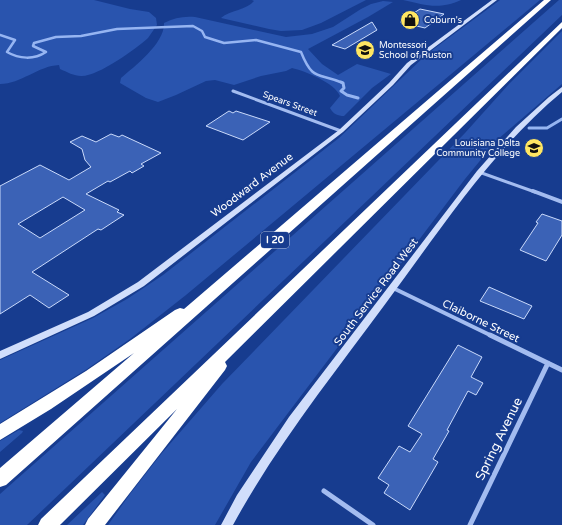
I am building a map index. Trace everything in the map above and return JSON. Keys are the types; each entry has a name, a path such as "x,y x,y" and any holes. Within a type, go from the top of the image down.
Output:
{"highway":[{"name":"I 20","path":"0,479 548,0"},
{"path":"47,525 257,320 430,155 562,24"},
{"path":"0,433 63,394 136,345 248,263"},
{"path":"94,525 174,422 257,320"}],"main road":[{"name":"Woodward Avenue","path":"0,355 92,314 141,284 341,131 391,84 409,64 495,0"},
{"name":"South Service Road West","path":"227,525 241,499 293,420 479,172 499,147 520,125 562,89"}],"street":[{"name":"Spears Street","path":"233,91 341,131"},
{"path":"479,172 562,202"},
{"name":"Claiborne Street","path":"393,288 562,370"},
{"name":"Spring Avenue","path":"470,525 548,363"},
{"path":"324,491 373,525"}],"shaded area":[{"path":"0,0 94,0 149,12 156,18 157,25 148,38 142,43 116,62 97,72 78,76 60,69 59,65 44,68 15,81 0,84"},
{"path":"252,0 366,0 321,23 302,30 281,31 221,18 251,4 254,1"},
{"path":"403,0 461,0 446,5 432,6"},
{"path":"500,0 540,0 186,295 130,339 87,369 0,423 0,360 93,318 127,299 163,275 339,138 427,54"},
{"path":"559,0 562,0 562,15 27,525 0,525 0,494"},
{"path":"383,1 393,2 308,49 322,64 338,75 357,64 391,74 372,88 344,116 336,114 330,108 340,96 337,91 326,82 292,68 234,85 215,80 206,81 158,102 146,98 120,83 121,78 141,61 155,46 163,31 164,23 175,19 195,17 286,37 312,34 333,27 361,9 371,4"},
{"path":"562,31 562,84 497,140 465,179 251,462 215,525 108,525 162,453 222,384 465,133 509,84"},
{"path":"19,430 23,431 22,433 0,452 0,441"},
{"path":"102,492 105,495 83,525 67,525"}],"building":[{"path":"420,9 444,14 425,28 400,22"},
{"path":"372,22 377,30 345,49 332,45"},
{"path":"229,111 233,113 236,111 270,122 243,140 206,126"},
{"path":"111,134 119,137 122,135 161,153 141,164 144,166 132,173 130,171 110,182 108,181 86,194 119,210 117,212 124,215 101,230 98,229 32,272 69,295 49,308 30,295 0,314 0,186 40,165 69,180 91,167 85,160 82,149 70,142 82,136 96,142","holes":["63,197 85,210 40,238 18,224"]},
{"path":"542,214 562,221 562,235 546,261 520,250 538,223 536,222"},
{"path":"489,287 532,306 524,319 480,301"},
{"path":"458,345 482,357 471,377 483,383 476,395 468,391 447,430 449,431 433,459 438,462 410,510 384,493 389,485 378,478 399,446 410,452 422,434 408,426"}],"waterway":[{"path":"0,35 15,40 7,52 26,58 41,55 46,52 33,46 34,43 56,37 81,36 117,29 193,26 202,31 205,37 224,43 256,40 301,52 309,68 317,75 343,83"},
{"path":"343,83 344,88 341,91 347,95 358,98"},
{"path":"529,128 547,128 562,119"}],"place":[{"name":"Coburn's","path":"410,20"},
{"name":"Montessori School of Ruston","path":"365,50"},
{"name":"Louisiana Delta Community College","path":"534,148"}]}
